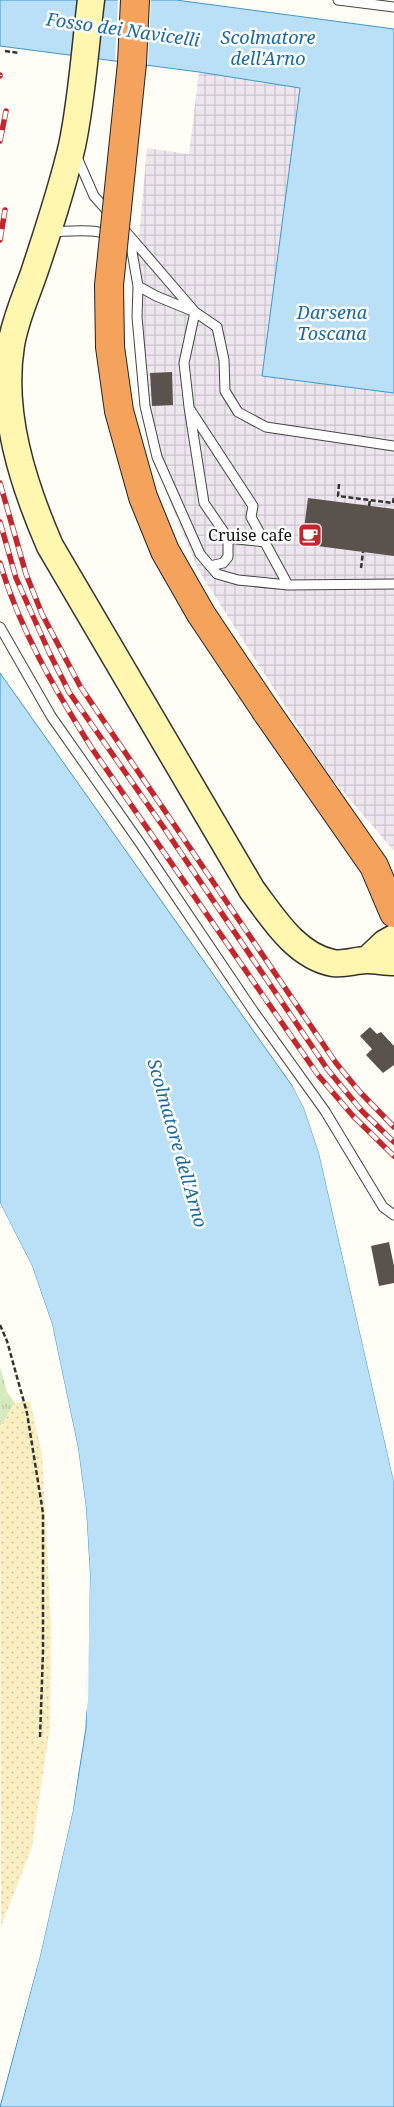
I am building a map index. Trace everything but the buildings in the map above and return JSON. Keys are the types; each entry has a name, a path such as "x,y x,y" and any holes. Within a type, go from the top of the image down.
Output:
{"highway":[{"path":"135,0 132,63 109,285 110,347 119,411 143,497 165,551 201,614 266,711 384,874 394,913"}],"street":[{"path":"91,0 72,145 48,232 17,320 11,345 8,388 15,442 32,506 50,546 252,890 275,921 308,954 316,958 335,963 366,960 394,962"},
{"path":"366,960 385,943 394,938"}],"lane":[{"path":"338,0 394,7"},
{"path":"72,145 94,196 195,312"},
{"path":"48,232 90,230 117,236 131,246 138,286 137,317 145,406 157,458 200,554 216,574 238,580 288,585 394,584"},
{"path":"138,286 156,296 195,312 217,327 224,360 226,391 238,412 266,427 394,446"},
{"path":"195,312 184,363 189,407 204,503 228,538 228,557 223,563 210,566"},
{"path":"189,407 253,506 250,517 288,585"},
{"path":"228,538 265,542"},
{"path":"0,627 51,716 140,843 254,1012 325,1111 383,1208 394,1215"}],"path":[{"path":"5,51 19,52"},
{"path":"339,484 338,496 393,503 394,496"},
{"path":"369,506 370,500"},
{"path":"361,568 363,552"},
{"path":"0,1325 7,1341 27,1413 43,1514 43,1652 40,1737"}],"shaded area":[{"path":"199,72 300,88 262,375 394,393 394,851 328,774 199,571 172,507 143,418 132,314 147,148 189,154"}],"green space":[{"path":"0,1367 7,1392 15,1403 0,1427"}],"sand":[{"path":"30,1401 42,1454 51,1625 50,1727 32,1847 1,1927 0,1427 15,1403"}],"water":[{"name":"Darsena Toscana","path":"0,0 176,0 394,29 394,393 262,376 300,88 199,72 0,46"},
{"name":"Scolmatore dell'Arno","path":"0,673 293,1087 304,1108 319,1153 394,1482 394,2107 0,2107 40,1956 73,1810 86,1728 90,1575 86,1508 78,1448 52,1324 32,1266 0,1203"}],"pier":[{"path":"118,0 151,0 148,64 115,60"},
{"path":"295,1086 306,1107 321,1153 380,1404 394,1470 394,1482 319,1153 304,1108 293,1087"},
{"path":"0,1203 32,1266 52,1324 78,1448 86,1508 90,1575 88,1701 73,1810 40,1956 0,2103 0,2094 38,1956 70,1809 86,1701 88,1575 84,1508 76,1449 50,1324 30,1267 0,1209"}],"railway":[{"path":"0,141 6,111"},
{"path":"0,240 5,210"},
{"path":"0,483 26,574 42,614 80,686 336,1063 359,1091 394,1127"},
{"path":"0,522 16,578 69,692 162,825 328,1070 362,1111 394,1142"},
{"path":"0,563 17,612 39,658 91,747 318,1075 353,1116 394,1156"}],"place":[{"name":"Cruise cafe","path":"310,535"}],"water label":[{"name":"Fosso dei Navicelli","path":"123,29"}]}
